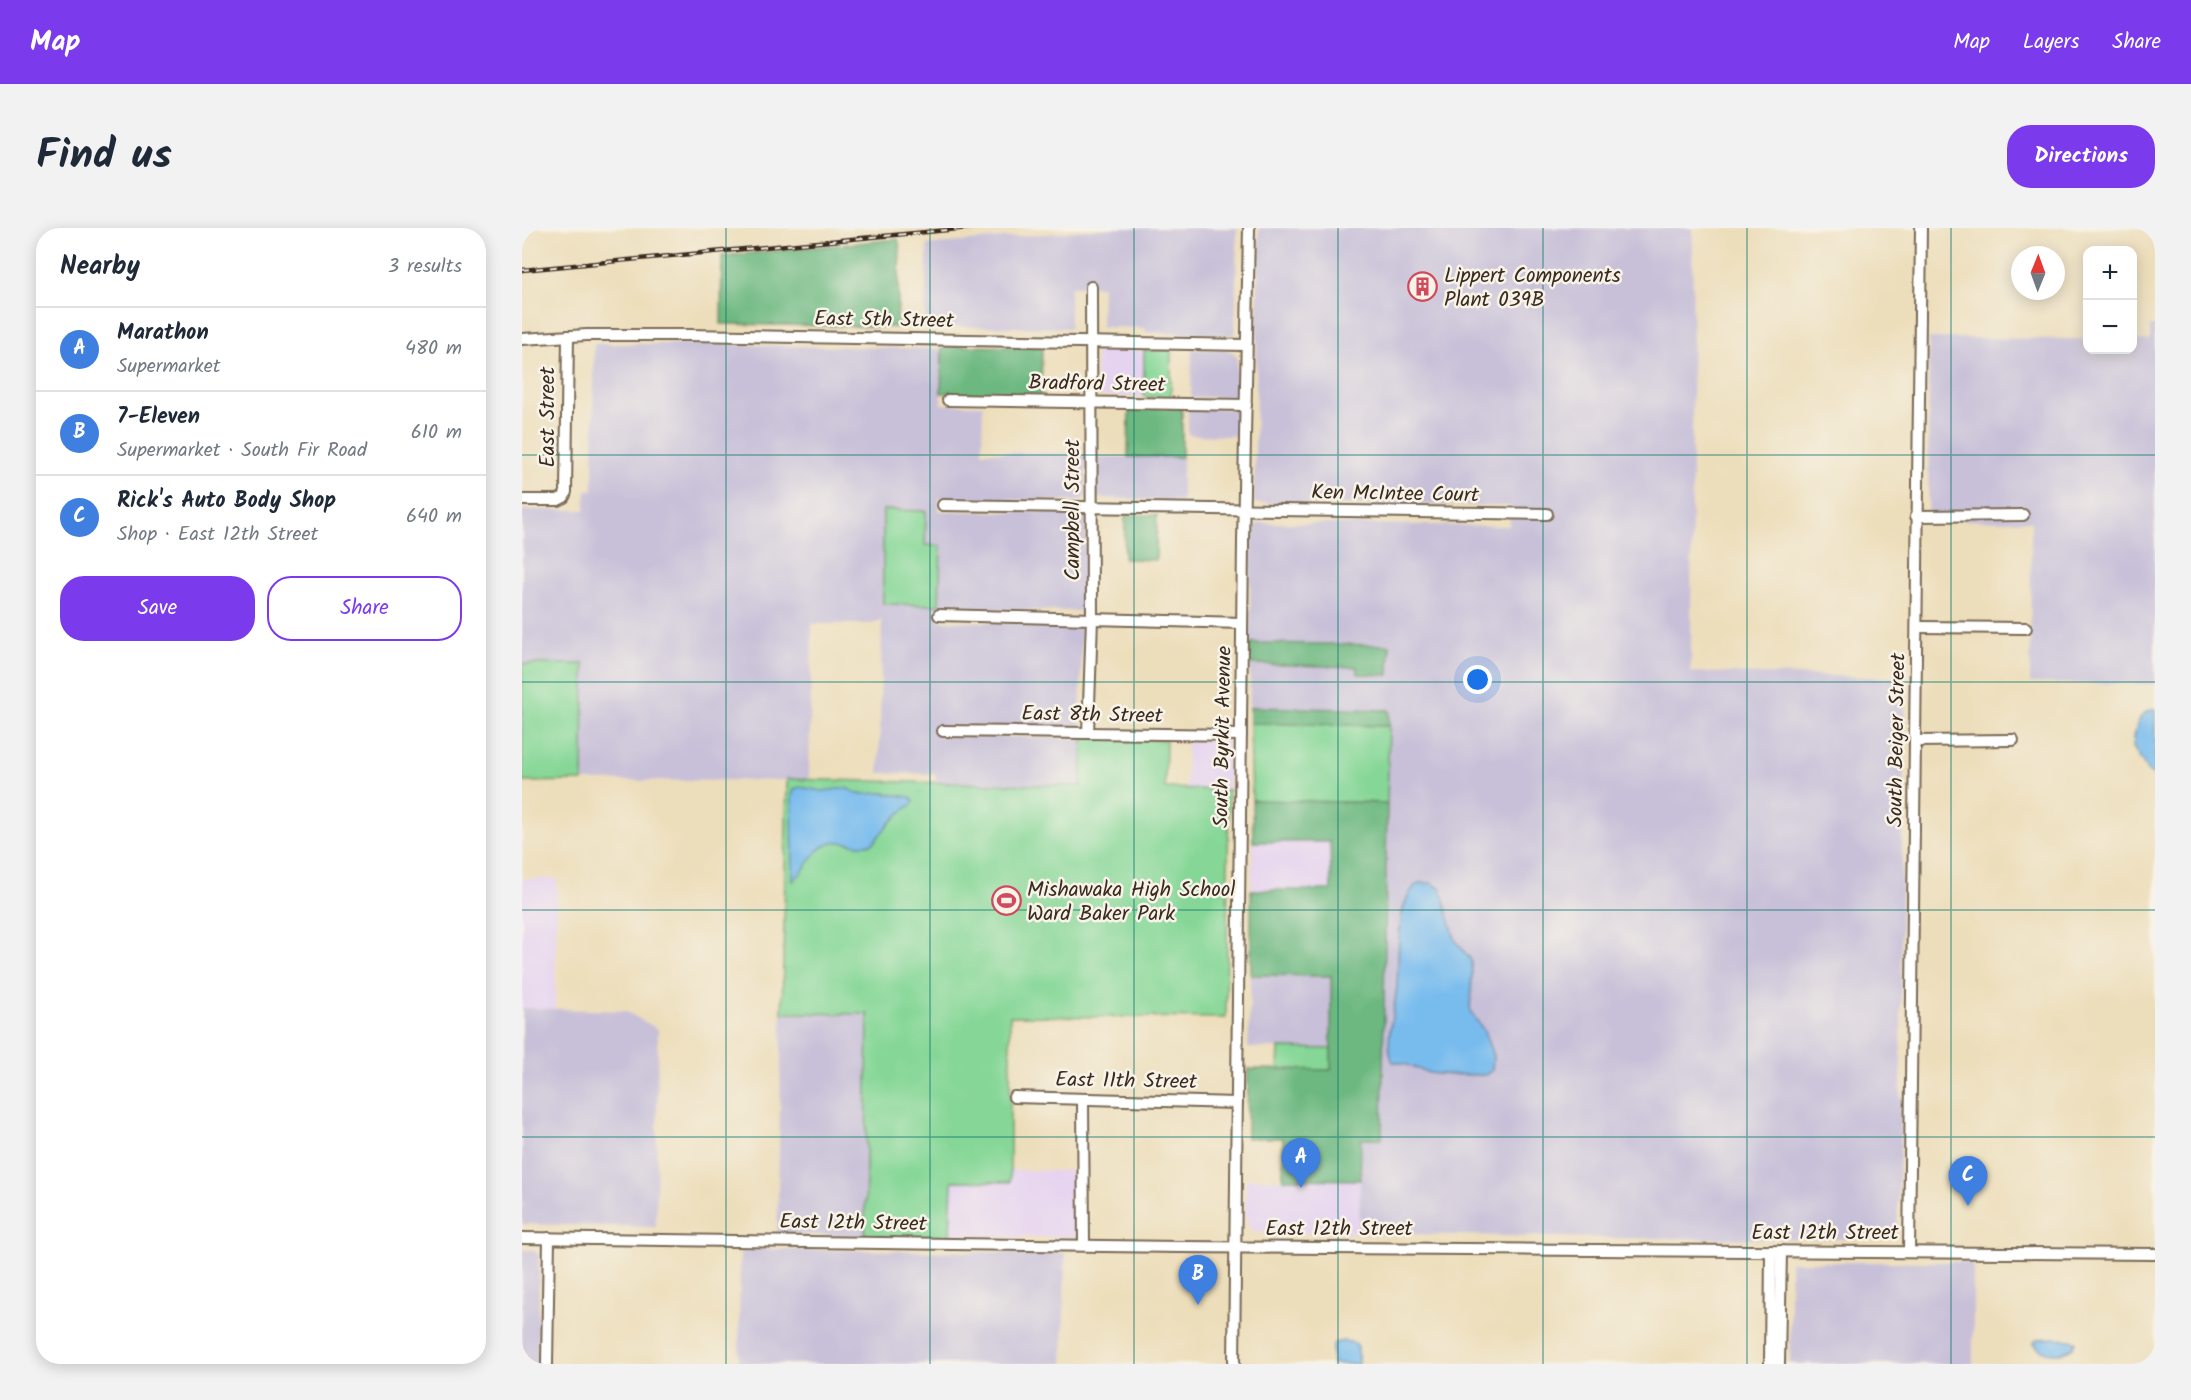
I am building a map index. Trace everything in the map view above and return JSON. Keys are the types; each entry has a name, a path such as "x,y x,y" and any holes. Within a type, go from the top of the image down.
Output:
{"street":[{"name":"South Byrkit Avenue","path":"1234,1364 1249,228"},
{"name":"South Beiger Street","path":"1909,1252 1921,228"},
{"name":"Campbell Street","path":"1088,733 1092,620 1091,287"},
{"name":"East 5th Street","path":"522,339 567,336 692,335 1246,345"},
{"name":"East Street","path":"522,500 558,500 567,492 567,336"},
{"name":"Bradford Street","path":"948,400 1246,405"},
{"name":"Ken McIntee Court","path":"943,505 1547,514"},
{"path":"1917,516 2023,515"},
{"path":"939,615 1242,623"},
{"path":"1917,627 2026,628"},
{"name":"East 8th Street","path":"943,731 1241,735"},
{"path":"1915,741 2013,740"},
{"name":"East 11th Street","path":"1014,1097 1237,1103"},
{"path":"1083,1099 1084,1245"},
{"name":"East 12th Street","path":"522,1238 1236,1247 2155,1254"},
{"path":"547,1364 549,1238"},
{"path":"1770,1364 1776,1251"},
{"path":"1776,1251 1779,1364"}],"shaded area":[{"path":"1111,228 1237,228 1235,335 1146,332 1145,328 1101,327 1102,286 1070,286 1070,328 925,326 927,245"},
{"path":"1259,228 1693,228 1691,672 1905,678 1901,905 1901,1134 1897,1228 1892,1239 1607,1238 1359,1233 1361,1139 1382,1139 1389,710 1250,707 1250,664 1358,667 1358,674 1389,675 1390,645 1250,643 1251,538 1258,523 1509,526 1510,506 1254,503"},
{"path":"2150,326 2155,326 2155,684 2030,683 2031,521 1928,520 1929,338 2083,339 2083,354 2137,354 2137,340 2150,340"},
{"path":"594,344 942,349 941,404 983,405 982,452 1086,454 1086,496 1080,501 939,498 939,511 1083,513 1086,517 1086,608 1081,611 939,609 939,621 1082,624 1080,729 938,726 937,736 1083,738 1081,786 936,783 936,774 879,773 882,620 872,624 812,624 809,780 583,781 584,665 522,664 522,510 585,510 586,490 593,490","holes":["883,511 926,511 925,546 939,605 882,604"]},
{"path":"1192,349 1226,350 1237,356 1236,396 1191,398"},
{"path":"1096,350 1144,350 1144,397 1099,396 1096,394"},
{"path":"1188,408 1233,409 1236,411 1236,436 1188,435"},
{"path":"1096,457 1182,457 1182,501 1099,498 1096,495"},
{"path":"1187,740 1228,741 1229,790 1186,789"},
{"path":"1253,842 1330,842 1331,890 1251,890"},
{"path":"522,879 557,879 555,1009 522,1008"},
{"path":"1251,975 1331,976 1331,1049 1248,1048"},
{"path":"522,1008 625,1011 658,1029 656,1227 522,1224"},
{"path":"782,1013 869,1014 865,1236 777,1234"},
{"path":"1010,1170 1077,1171 1077,1234 1073,1237 950,1237 951,1181 1009,1181"},
{"path":"1246,1179 1360,1180 1359,1233 1262,1233 1251,1230 1245,1212"},
{"path":"740,1249 1065,1253 1063,1364 739,1364"},
{"path":"522,1250 534,1250 539,1256 538,1364 522,1364"},
{"path":"1790,1262 1973,1262 1973,1364 1790,1364"}],"green space":[{"path":"898,239 900,248 897,327 721,324 722,256"},
{"path":"952,346 1042,347 1041,395 941,393 942,349"},
{"path":"1171,349 1171,397 1144,397 1144,350"},
{"path":"1129,407 1182,408 1182,457 1128,457"},
{"path":"883,510 926,511 925,545 941,546 939,605 883,604"},
{"path":"1125,515 1157,515 1156,560 1124,559"},
{"path":"1250,643 1390,645 1389,675 1358,674 1357,667 1250,664"},
{"path":"522,664 584,664 583,781 522,782"},
{"path":"1250,707 1389,710 1389,726 1250,723"},
{"path":"1250,723 1389,726 1387,803 1252,800"},
{"name":"Mishawaka High School Ward Baker Park","path":"1083,738 1166,740 1165,788 1229,790 1226,1018 1010,1016 1010,1182 952,1181 950,1237 865,1236 868,1014 782,1013 787,779 1081,786"},
{"path":"1252,800 1387,803 1382,1139 1361,1139 1360,1180 1283,1179 1283,1138 1247,1138 1248,1069 1331,1070 1331,976 1251,975 1251,890 1331,890 1330,842 1253,842"},
{"path":"1279,1048 1331,1049 1331,1070 1278,1069"}],"water":[{"path":"2155,709 2155,776 2148,772 2133,747 2140,718"},
{"path":"800,787 822,791 846,788 859,794 883,793 910,797 914,801 873,843 863,845 837,842 825,846 814,855 793,881 792,796 794,789"},
{"path":"1418,883 1431,883 1441,889 1455,940 1471,960 1470,1011 1484,1031 1493,1056 1492,1070 1485,1075 1430,1073 1393,1062 1390,1054 1400,926 1406,899"},
{"path":"2055,1338 2076,1341 2069,1350 2056,1353 2042,1350 2034,1342 2038,1339"},
{"path":"1344,1341 1355,1343 1358,1348 1358,1364 1332,1364 1334,1343"}],"railway":[{"path":"522,270 969,228"}],"place":[{"name":"Lippert Components Plant 039B","path":"1423,287"},
{"name":"Mishawaka High School Ward Baker Park","path":"1006,901"},
{"name":"Marathon","path":"1301,1188"},
{"name":"Rick's Auto Body Shop","path":"1968,1206"},
{"name":"7-Eleven","path":"1198,1305"}]}
